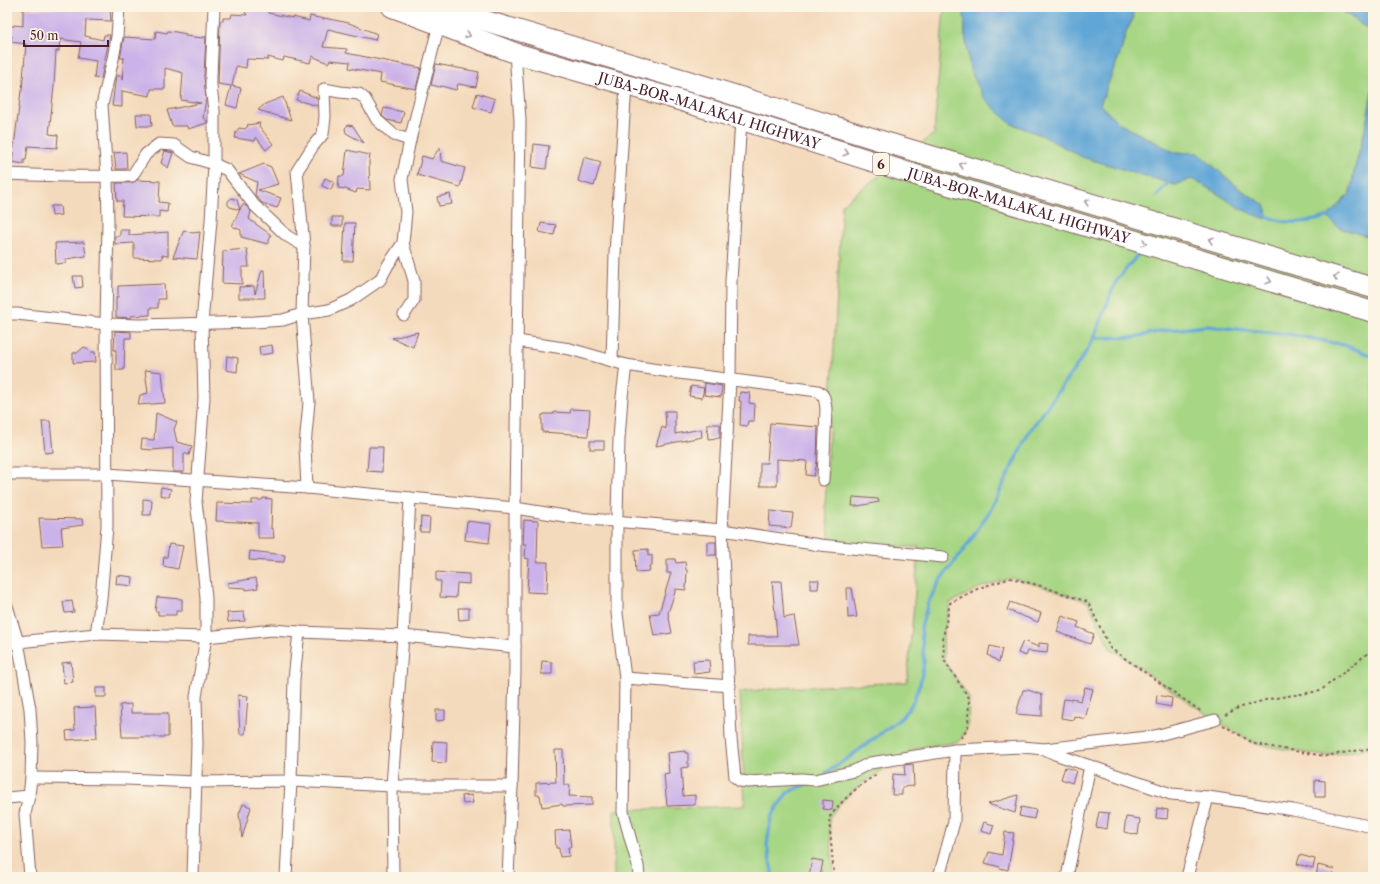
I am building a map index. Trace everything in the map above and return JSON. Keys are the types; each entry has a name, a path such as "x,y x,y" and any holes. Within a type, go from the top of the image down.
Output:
{"highway":[{"name":"JUBA-BOR-MALAKAL HIGHWAY","path":"392,7 439,15 705,86 896,146 1373,288"},
{"name":"JUBA-BOR-MALAKAL HIGHWAY","path":"439,15 515,53 626,85 920,176 1373,312"}],"street":[{"path":"96,634 107,526 106,324 108,221 107,177 102,105 114,52 119,7"},
{"path":"193,877 197,744 196,696 206,637 206,599 196,502 204,398 202,323 211,221 214,164 214,110 211,76 214,7"},
{"path":"404,315 414,300 414,281 403,243 406,212 402,179 439,15"},
{"path":"508,877 512,786 515,647 515,508 520,120 515,53"},
{"path":"612,360 615,254 626,85"},
{"path":"307,488 305,446 309,402 302,314 304,246 297,171 313,146 323,134 326,117 324,89 359,94 365,99 377,120 394,134 410,140"},
{"path":"741,120 731,281 730,380 722,530 735,777 740,781 748,782 801,779 815,780 854,771 870,763 957,746 1022,747 1045,749 1156,736 1215,720"},
{"path":"7,174 107,177 132,176 146,154 159,144 174,145 190,157 214,164 227,170 254,205 287,236 304,246"},
{"path":"7,314 106,324 262,322 283,320 302,314 329,310 351,300 380,280 403,243"},
{"path":"517,341 570,349 626,365 812,390 822,394 825,400 826,408 823,480"},
{"path":"626,365 619,439 617,614 625,678 623,812 638,866 639,877"},
{"path":"7,474 107,474 307,488 515,508 577,518 722,530 820,545 943,557"},
{"path":"393,877 392,786 403,636 410,498"},
{"path":"7,606 12,644 30,709 32,742 31,778 25,814 30,877"},
{"path":"12,644 96,634 206,637 272,630 403,636 515,647"},
{"path":"286,877 294,679 299,632"},
{"path":"625,678 730,686"},
{"path":"939,877 954,822 957,746"},
{"path":"1045,749 1055,754 1171,794 1208,797 1293,810 1373,827"},
{"path":"1067,877 1090,766"},
{"path":"31,778 126,779 196,782 291,781 392,786 512,786"},
{"path":"7,798 29,796"},
{"path":"1187,877 1208,797"}],"path":[{"path":"957,746 968,727 969,698 944,660 943,637 950,603 979,588 1011,578 1041,586 1088,602 1110,648 1215,720 1255,744 1324,756 1373,748"},
{"path":"1215,720 1238,708 1269,699 1320,691 1373,649"},
{"path":"834,877 828,818 839,804 861,784 877,773"}],"green space":[{"path":"944,7 964,7 965,35 1010,123 1175,185 1192,179 1266,219 1266,206 1240,189 1198,154 1174,152 1120,124 1100,105 1121,51 1126,32 1134,17 1131,7 1337,7 1373,33 1373,86 1365,130 1350,193 1328,217 1363,235 1373,236 1373,748 1324,756 1255,744 1215,720 1110,648 1088,602 1041,586 1011,578 979,588 950,603 943,637 944,660 969,698 968,727 959,742 917,748 861,784 839,804 829,818 834,877 614,877 614,810 745,806 740,692 780,688 907,682 919,547 831,548 825,506 842,204 934,134"}],"water":[{"path":"964,7 1131,7 1134,17 1126,32 1121,51 1100,105 1120,124 1174,152 1198,153 1240,189 1266,206 1266,219 1241,209 1192,179 1175,185 1082,157 1043,136 1010,123 984,98 970,70 965,35"},
{"path":"1337,7 1373,7 1373,33 1339,8"},
{"path":"1373,86 1373,236 1363,235 1339,228 1327,217 1350,193 1365,130"}],"building":[{"path":"53,7 95,10 95,7 110,8 111,21 86,20 85,36 103,40 104,35 110,35 101,79 94,78 96,61 78,58 81,42 60,39 59,51 56,51 49,134 58,135 57,148 28,146 24,164 12,162 22,91 26,44 11,42 12,36 7,36 7,27 14,25 23,26 23,9 53,9"},
{"path":"242,7 254,7 268,10 268,13 309,21 310,16 349,23 377,34 375,40 328,29 323,47 347,49 346,53 421,68 416,89 380,82 381,74 349,68 350,62 330,60 328,63 312,56 310,63 284,57 283,61 268,57 268,60 247,59 246,68 236,66 232,86 241,88 237,108 226,105 231,86 218,84 220,21 223,21 223,18 231,18 232,14 247,15"},
{"path":"156,31 167,33 168,31 176,32 186,34 185,36 206,37 204,76 206,99 203,118 207,121 207,123 188,129 187,126 172,126 167,110 201,103 181,100 183,73 165,68 165,89 151,89 150,96 122,91 122,107 112,106 116,76 122,76 122,80 124,58 120,58 124,37 155,39"},
{"path":"436,64 479,72 476,87 458,84 456,90 431,85"},
{"path":"300,91 317,98 318,106 296,100"},
{"path":"477,93 495,99 491,112 473,107"},
{"path":"283,97 291,120 258,110 265,104"},
{"path":"384,108 404,112 401,123 387,120 382,116"},
{"path":"136,114 151,114 152,126 137,126"},
{"path":"260,123 259,126 273,144 266,150 256,137 255,141 235,138 236,132 239,128 245,129 248,126 247,125"},
{"path":"348,125 353,126 364,143 346,133 345,128"},
{"path":"534,144 549,146 546,169 532,167"},
{"path":"440,147 441,161 465,168 460,187 417,175 422,156 432,159"},
{"path":"347,150 370,155 370,190 357,189 356,193 338,188 339,176 344,176"},
{"path":"165,151 173,153 168,168 161,163"},
{"path":"126,152 127,169 116,169 114,153"},
{"path":"584,157 601,162 594,186 578,181"},
{"path":"264,164 271,167 278,184 258,190 281,198 277,208 262,203 255,195 257,182 239,174"},
{"path":"325,178 334,182 331,190 322,186"},
{"path":"137,180 160,181 159,202 168,203 167,212 159,211 159,217 122,216 123,201 117,201 116,183 132,183"},
{"path":"450,194 452,204 439,206 437,197"},
{"path":"232,198 237,200 240,210 228,205 228,201"},
{"path":"242,205 245,205 251,211 249,219 271,235 268,244 241,237 241,230 232,226"},
{"path":"51,206 60,206 61,215 52,216"},
{"path":"332,217 342,217 342,226 332,226"},
{"path":"345,223 355,223 353,261 343,261"},
{"path":"541,223 556,225 554,235 539,232"},
{"path":"120,230 129,230 129,235 168,232 168,256 162,255 162,259 134,258 134,243 115,244 115,236 120,236"},
{"path":"184,230 192,233 200,232 197,259 173,257"},
{"path":"84,242 86,256 66,259 66,263 56,264 55,243"},
{"path":"247,249 249,267 242,267 242,284 222,283 223,251"},
{"path":"262,270 264,270 265,298 239,298 239,287 254,286 255,294"},
{"path":"73,276 82,276 83,287 75,288"},
{"path":"164,284 165,299 158,299 158,308 150,308 150,315 131,316 131,318 116,317 116,297 118,297 118,286"},
{"path":"115,331 131,332 131,338 125,338 124,370 116,370 116,350 114,350"},
{"path":"418,332 413,347 392,338"},
{"path":"272,345 273,353 260,355 259,347"},
{"path":"84,347 91,352 95,352 96,362 73,363 73,353 77,353"},
{"path":"227,356 238,358 237,372 226,370"},
{"path":"145,370 162,372 165,403 138,405 140,395 148,393"},
{"path":"705,383 722,386 721,397 704,395"},
{"path":"691,386 704,388 702,398 689,396"},
{"path":"740,392 750,393 749,403 755,404 754,421 748,421 747,426 740,425"},
{"path":"571,409 590,410 588,436 542,432 542,415 554,414 554,412 570,413"},
{"path":"665,411 675,411 675,434 701,429 702,437 656,446 662,427 666,429"},
{"path":"156,413 177,422 174,429 177,442 192,446 189,455 184,453 184,472 173,472 173,448 153,450 141,449 142,439 154,440"},
{"path":"42,421 50,421 53,452 45,453"},
{"path":"770,423 818,427 817,462 814,476 806,475 807,461 777,459 777,486 760,486 760,463 767,463"},
{"path":"707,424 720,424 720,438 708,439"},
{"path":"590,441 604,441 604,449 590,449"},
{"path":"369,447 383,447 382,472 367,471"},
{"path":"161,487 171,489 169,497 160,495"},
{"path":"853,497 878,499 879,502 852,506"},
{"path":"263,498 272,499 271,529 273,529 274,538 258,538 258,523 216,521 217,503 252,504 252,500 262,500"},
{"path":"143,499 152,500 151,515 143,515"},
{"path":"770,511 793,513 791,528 769,526"},
{"path":"421,517 430,518 429,532 420,532"},
{"path":"39,518 82,519 83,525 61,528 63,545 42,546"},
{"path":"524,520 538,521 537,562 548,562 547,593 527,592 529,559 525,558 526,544 523,544"},
{"path":"467,521 491,524 489,543 465,540"},
{"path":"707,542 716,542 716,555 707,555"},
{"path":"169,544 183,546 178,569 163,566 164,557 167,557"},
{"path":"648,549 648,556 652,555 652,566 649,566 650,571 636,572 635,550"},
{"path":"250,551 285,555 284,562 249,560"},
{"path":"667,559 675,559 676,563 685,562 687,570 686,590 676,589 668,613 672,633 654,636 650,614 659,613 671,573 667,573"},
{"path":"436,572 469,574 469,584 457,583 456,598 440,597 441,581 436,581"},
{"path":"117,575 133,577 132,586 116,584"},
{"path":"256,578 258,588 246,590 246,588 228,587 228,583"},
{"path":"810,580 819,580 818,589 810,589"},
{"path":"772,581 781,581 784,618 794,616 799,645 748,645 748,636 777,636"},
{"path":"847,588 852,588 857,617 848,618"},
{"path":"157,597 182,599 182,611 176,611 176,615 158,615 158,611 155,611"},
{"path":"72,601 74,612 65,613 63,602"},
{"path":"1010,602 1041,613 1038,622 1007,610"},
{"path":"458,608 469,608 469,619 459,620"},
{"path":"244,612 245,621 228,622 227,613"},
{"path":"1062,616 1079,622 1077,627 1094,634 1090,644 1057,632"},
{"path":"1023,641 1039,647 1039,643 1048,644 1047,653 1028,651 1026,656 1018,653"},
{"path":"990,646 1002,649 999,662 988,655"},
{"path":"709,660 710,672 694,674 693,661"},
{"path":"542,661 552,662 552,674 541,674"},
{"path":"71,662 73,682 64,683 62,663"},
{"path":"1085,687 1093,689 1085,719 1074,716 1073,720 1061,718 1064,699 1081,701"},
{"path":"96,688 106,688 106,697 96,697"},
{"path":"1023,690 1028,690 1042,695 1042,716 1016,714"},
{"path":"238,695 248,696 245,734 240,734"},
{"path":"1157,695 1172,698 1171,707 1156,704"},
{"path":"131,704 131,713 168,713 168,737 122,737 120,705"},
{"path":"95,707 97,738 67,740 66,731 75,730 74,708"},
{"path":"436,710 445,710 445,720 436,721"},
{"path":"433,741 447,742 446,763 432,762"},
{"path":"555,750 563,750 564,785 570,785 569,796 592,797 592,805 563,806 562,804 542,807 540,795 536,795 536,783 556,782"},
{"path":"685,751 685,753 688,753 688,767 681,768 683,796 695,795 695,805 667,806 664,774 669,773 667,753"},
{"path":"913,764 914,786 902,787 902,795 892,795 893,774 905,775 904,765"},
{"path":"1065,767 1076,771 1072,783 1061,779"},
{"path":"1315,780 1325,781 1325,797 1315,797"},
{"path":"471,795 473,803 463,804 462,796"},
{"path":"1018,795 1015,813 988,804"},
{"path":"823,800 833,801 832,810 823,809"},
{"path":"243,804 251,807 242,838 239,814"},
{"path":"1021,807 1036,810 1034,819 1019,816"},
{"path":"1157,808 1168,810 1167,819 1156,818"},
{"path":"1099,812 1109,813 1107,829 1096,827"},
{"path":"1126,817 1140,819 1138,835 1124,832"},
{"path":"984,822 994,825 991,834 981,831"},
{"path":"569,830 571,847 568,847 569,856 560,857 559,848 556,848 555,831"},
{"path":"1005,832 1014,833 1008,870 985,863 989,852 1002,855"},
{"path":"1300,855 1315,859 1313,868 1297,864"},
{"path":"812,859 823,861 820,877 809,877"},
{"path":"1318,865 1334,869 1332,877 1316,877"}],"waterway":[{"path":"1157,196 1170,180"},
{"path":"1263,214 1271,218 1287,222 1303,222 1327,217"},
{"path":"826,773 901,718 912,704 920,684 924,662 921,627 928,603 940,580 963,551 990,511 1029,432 1083,357 1094,338 1115,283 1138,254"},
{"path":"1094,338 1135,337 1161,331 1207,326 1294,335 1344,345 1373,356"},
{"path":"773,877 767,845 771,817 787,793 809,783"}]}
